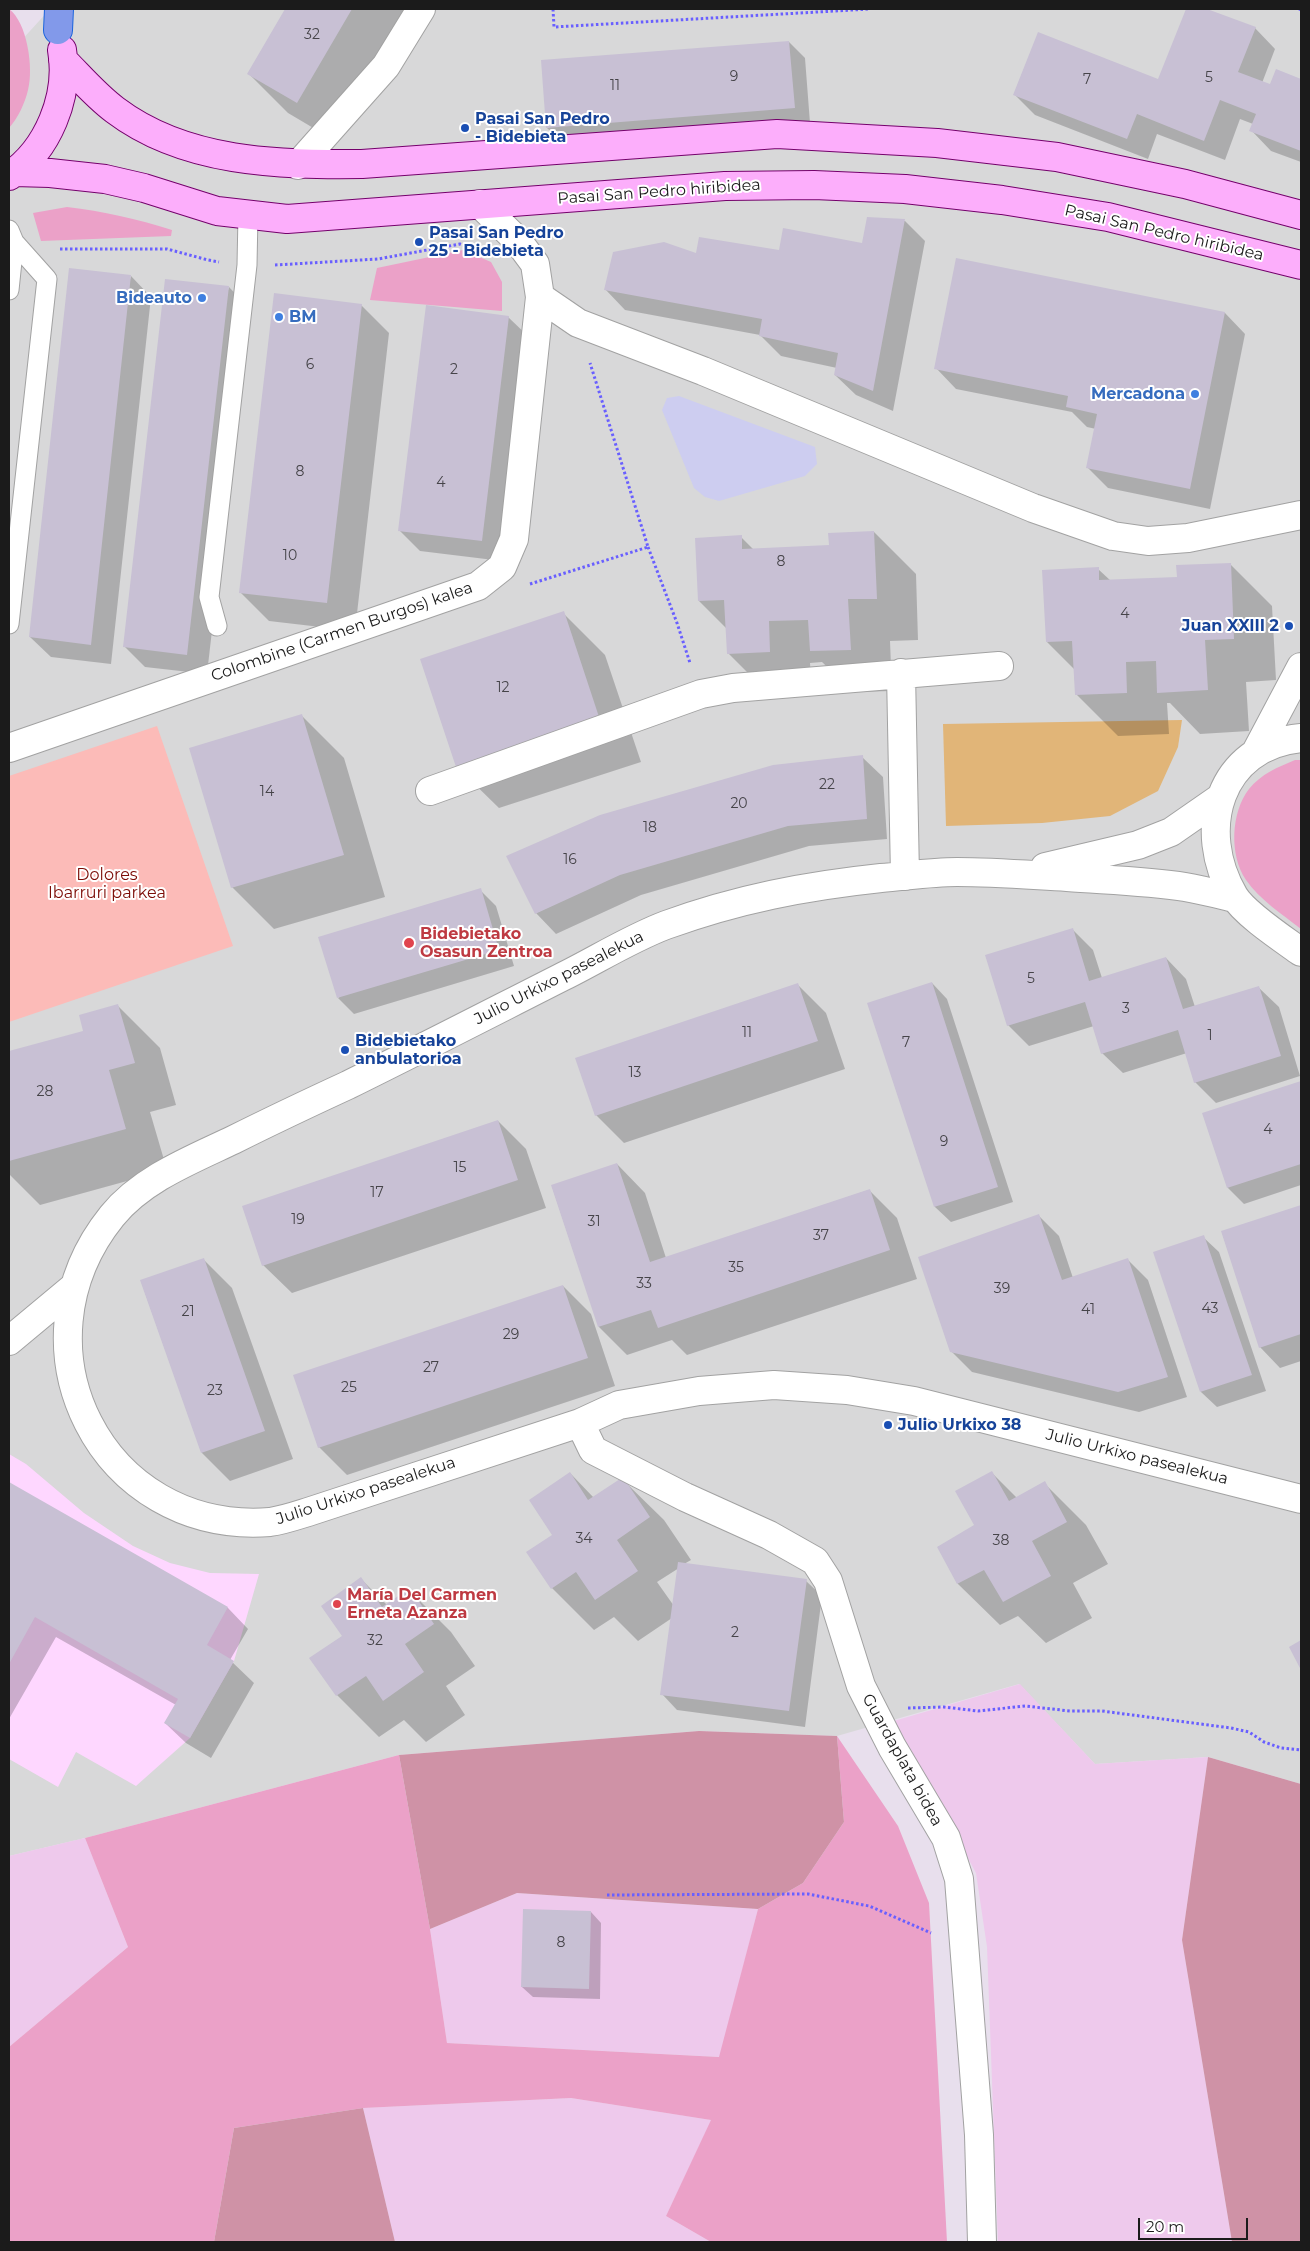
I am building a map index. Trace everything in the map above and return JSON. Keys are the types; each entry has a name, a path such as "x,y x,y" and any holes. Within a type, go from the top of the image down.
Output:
{"main road":[{"path":"11,174 32,155 47,134 57,110 63,85 64,60 55,16"},
{"path":"64,60 114,110 148,131 213,153 253,160 298,165 362,164 777,134 937,143 1057,157 1185,184 1301,216"},
{"name":"Pasai San Pedro hiribidea","path":"11,174 50,173 105,179 144,188 218,211 248,216 287,218 725,186 814,185 905,189 1002,200 1108,217 1299,266"}],"street":[{"path":"298,165 386,66 421,9"},
{"name":"Colombine (Carmen Burgos) kalea","path":"9,748 478,586 502,567 514,539 540,297 535,264 518,241 480,204"},
{"path":"540,297 578,323 703,371 1033,508 1113,536 1148,541 1188,538 1301,515"},
{"path":"430,791 701,694 733,688 999,666"},
{"path":"1256,752 1301,667"},
{"path":"901,673 905,876"},
{"path":"1301,738 1287,739 1256,752 1240,764 1220,798 1215,820 1216,844 1223,872 1235,898 1257,919 1301,952"},
{"name":"Julio Urkixo pasealekua","path":"1013,874 1138,845 1171,832 1220,798"},
{"name":"Julio Urkixo pasealekua","path":"1235,898 1186,887 1151,883 952,872 812,886 722,907 661,927 398,1060 176,1168 135,1193 115,1212 96,1236 74,1286 68,1316 68,1354 74,1391 87,1421 108,1455 130,1478 158,1497 194,1513 232,1521 273,1522 311,1511 580,1423 619,1405 699,1390 774,1385 848,1390 914,1401 1301,1499"},
{"path":"9,1341 74,1286"},
{"name":"Guardaplata bidea","path":"580,1423 592,1450 685,1497 768,1535 816,1561 828,1581 860,1686 922,1802 946,1838 959,1879 979,2135 982,2242"}],"lane":[{"path":"217,626 209,597 247,265 248,216"},
{"path":"9,290 12,236"},
{"path":"9,624 47,279 12,236"}],"path":[{"path":"553,9 554,27 870,9"},
{"path":"12,236 52,249 167,248 208,260 247,265 281,266 378,259 460,244 487,255"},
{"path":"578,323 648,547 678,623 701,694"},
{"path":"528,585 648,547"},
{"path":"878,1719 896,1709 928,1707 978,1711 1025,1706 1070,1711 1102,1711 1231,1728 1249,1732 1264,1742 1281,1748 1301,1750"},
{"path":"607,1895 808,1894 869,1906 927,1933 964,1937"}],"shaded area":[{"path":"9,9 15,15 25,35 28,46 30,81 25,100 9,128"},
{"path":"50,9 1301,9 1301,1784 1208,1757 1095,1764 1019,1684 837,1736 699,1731 399,1755 85,1838 9,1856 9,54"},
{"path":"67,207 107,213 146,222 172,230 171,236 41,241 33,213"},
{"path":"463,250 491,262 502,282 502,311 370,300 377,268"},
{"path":"679,396 815,447 817,464 805,476 719,501 705,497 694,488 662,410 667,398"},
{"path":"1182,720 1178,747 1158,791 1110,816 1042,823 946,826 943,724"},
{"path":"1295,760 1301,760 1301,929 1258,894 1246,880 1237,858 1234,834 1239,809 1249,789 1264,775"},
{"path":"9,1454 26,1464 84,1513 133,1546 170,1563 210,1573 259,1574 234,1661 190,1738 136,1786 76,1752 58,1787 9,1759"},
{"path":"1020,1684 1095,1764 1208,1757 1182,1940 1232,2242 998,2242 987,1947 976,1873 894,1721"},
{"path":"699,1731 837,1736 844,1822 803,1883 758,1909 517,1893 430,1929 399,1755"},
{"path":"837,1736 898,1826 929,1903 947,2242 711,2242 666,2216 711,2120 571,2098 363,2108 234,2128 214,2242 9,2242 9,2047 128,1947 85,1838 399,1755 430,1929 447,2043 719,2057 758,1909 803,1883 844,1822"},
{"path":"1208,1757 1301,1784 1301,2242 1232,2242 1182,1940"},
{"path":"85,1838 128,1947 9,2047 9,1856"},
{"path":"517,1893 758,1909 720,2057 447,2043 430,1929"},
{"path":"571,2098 712,2120 666,2216 711,2242 395,2242 363,2108"},
{"path":"363,2108 395,2242 214,2242 234,2128"}],"green space":[{"name":"Dolores Ibarruri parkea","path":"157,726 233,946 9,1022 9,776"}],"building":[{"path":"285,9 352,9 297,103 247,74"},
{"path":"1186,9 1207,9 1256,27 1238,72 1270,84 1276,69 1301,79 1301,151 1249,131 1256,114 1220,100 1204,141 1137,114 1127,139 1013,95 1038,32 1158,79"},
{"path":"789,41 795,108 546,128 541,60"},
{"path":"867,217 905,219 873,391 834,375 838,353 759,336 762,319 604,290 613,252 664,242 696,253 699,237 779,250 783,228 862,243"},
{"path":"956,258 1225,312 1190,489 1086,468 1097,414 1066,407 1068,396 934,369"},
{"path":"69,268 131,275 91,645 29,637"},
{"path":"165,279 229,286 187,655 123,647"},
{"path":"274,293 362,304 327,603 239,593"},
{"path":"426,305 509,316 482,541 398,531"},
{"path":"874,531 877,599 848,599 851,650 810,651 808,620 769,621 770,652 727,654 724,600 698,601 695,538 742,535 742,549 829,545 828,533"},
{"path":"1231,563 1234,639 1205,640 1208,690 1157,693 1156,661 1126,662 1127,693 1075,695 1072,641 1046,642 1042,570 1099,567 1099,580 1177,577 1176,565"},
{"path":"564,611 600,720 456,767 420,659"},
{"path":"302,714 344,855 231,888 189,748"},
{"path":"863,755 867,819 788,826 620,875 535,914 506,856 600,815 773,765"},
{"name":"Bidebietako Osasun Zentroa","path":"481,888 499,950 337,998 318,937"},
{"path":"1073,928 1089,981 1166,957 1183,1009 1259,986 1281,1056 1194,1083 1178,1030 1101,1054 1085,1002 1007,1026 985,955"},
{"path":"932,982 998,1187 934,1207 867,1003"},
{"path":"798,983 818,1041 595,1116 575,1058"},
{"path":"118,1004 135,1063 109,1070 126,1129 9,1161 9,1051 83,1031 79,1015"},
{"path":"1301,1081 1301,1164 1227,1188 1202,1113"},
{"path":"498,1120 518,1180 262,1266 242,1206"},
{"path":"617,1163 650,1262 870,1189 890,1250 658,1328 651,1310 598,1327 551,1185"},
{"path":"1301,1205 1301,1334 1259,1348 1221,1231"},
{"path":"1039,1214 1062,1280 1128,1258 1168,1377 1118,1392 950,1352 918,1257"},
{"path":"1204,1235 1252,1375 1200,1392 1153,1252"},
{"path":"204,1258 265,1431 201,1453 140,1280"},
{"path":"563,1285 588,1358 318,1448 293,1375"},
{"path":"992,1471 1009,1501 1045,1481 1067,1522 1032,1541 1051,1576 1003,1602 984,1570 957,1584 937,1547 974,1525 955,1491"},
{"path":"570,1472 588,1500 623,1477 650,1517 617,1540 638,1571 595,1600 576,1572 551,1589 526,1552 552,1535 529,1500"},
{"path":"9,1482 228,1607 207,1645 234,1661 190,1738 164,1723 178,1699 35,1617 9,1664"},
{"path":"678,1562 807,1579 789,1711 660,1695"},
{"path":"361,1577 382,1607 410,1588 434,1624 405,1644 424,1672 383,1701 366,1676 336,1696 309,1658 342,1636 321,1606"},
{"path":"1301,1640 1301,1670 1289,1647"},
{"path":"523,1909 591,1911 589,1989 521,1987"}],"place":[{"name":"Pasai San Pedro - Bidebieta","path":"465,128"},
{"name":"Pasai San Pedro 25 - Bidebieta","path":"419,242"},
{"name":"Bideauto","path":"202,298"},
{"name":"BM","path":"279,317"},
{"name":"Mercadona","path":"1195,394"},
{"name":"Juan XXIII 2","path":"1289,626"},
{"name":"Bidebietako Osasun Zentroa","path":"409,943"},
{"name":"Bidebietako anbulatorioa","path":"345,1050"},
{"name":"Julio Urkixo 38","path":"888,1425"},
{"name":"María Del Carmen Erneta Azanza","path":"337,1604"}]}
